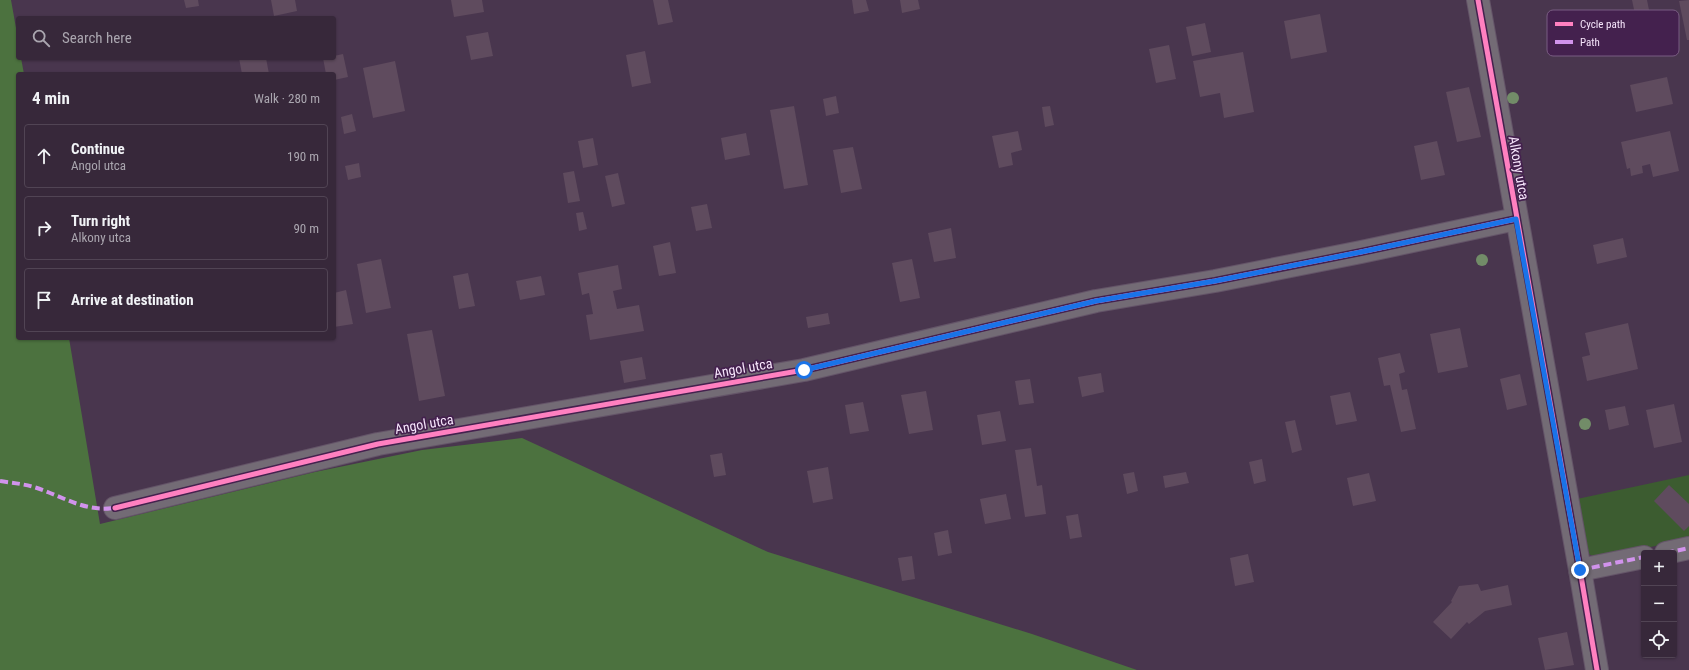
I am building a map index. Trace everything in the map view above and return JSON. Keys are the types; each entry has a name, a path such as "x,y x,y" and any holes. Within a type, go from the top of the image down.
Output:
{"street":[{"name":"Alkony utca","path":"1478,0 1597,670"},
{"name":"Angol utca","path":"114,508 378,444 804,370 1096,301 1292,266 1516,219"},
{"path":"1677,551 1689,548"},
{"path":"1580,570 1641,558"}],"green space":[{"path":"0,0 11,0 16,28 16,60 21,60 24,72 16,72 16,340 69,340 100,524 315,472 422,450 522,438 768,552 1032,634 1137,670 0,670"},
{"path":"1689,475 1689,539 1597,558 1587,553 1577,499"}],"building":[{"path":"184,0 198,0 199,6 186,8"},
{"path":"271,0 295,0 297,11 274,16"},
{"path":"451,0 482,0 484,12 454,17"},
{"path":"653,0 668,0 673,22 658,25"},
{"path":"852,0 866,0 869,11 854,14"},
{"path":"900,0 918,0 920,9 902,13"},
{"path":"1632,0 1647,0 1649,10 1634,10"},
{"path":"1689,0 1689,40 1687,40 1679,1"},
{"path":"1320,14 1327,52 1291,59 1284,21"},
{"path":"1205,23 1211,52 1192,56 1186,27"},
{"path":"488,32 493,56 471,60 466,36"},
{"path":"1169,45 1176,79 1156,83 1149,49"},
{"path":"645,51 651,83 632,87 626,55"},
{"path":"1243,52 1254,112 1224,118 1220,93 1200,97 1193,61"},
{"path":"343,54 348,77 336,80 336,72 326,72 323,60 336,60 336,56"},
{"path":"239,60 266,60 269,72 242,72"},
{"path":"395,61 405,111 373,118 363,68"},
{"path":"1667,77 1673,104 1636,112 1630,85"},
{"path":"1469,87 1481,137 1457,142 1446,92"},
{"path":"836,96 839,113 826,116 823,99"},
{"path":"794,106 808,185 784,189 770,110"},
{"path":"1050,106 1054,125 1045,127 1042,107"},
{"path":"352,114 356,131 344,134 341,117"},
{"path":"1018,131 1022,150 1011,153 1013,165 999,168 992,136"},
{"path":"1670,131 1679,171 1653,177 1650,164 1642,166 1643,173 1631,176 1630,168 1627,169 1621,142"},
{"path":"746,133 750,155 725,160 721,138"},
{"path":"593,138 598,165 583,168 578,141"},
{"path":"1437,141 1445,175 1421,180 1414,146"},
{"path":"853,147 862,189 841,193 833,150"},
{"path":"359,163 361,177 348,180 345,166"},
{"path":"574,171 580,201 568,203 563,173"},
{"path":"618,173 625,204 612,207 605,176"},
{"path":"707,204 712,228 696,231 691,207"},
{"path":"583,212 587,229 579,231 576,213"},
{"path":"951,228 956,258 934,262 928,233"},
{"path":"1623,238 1627,257 1597,264 1593,245"},
{"path":"670,242 676,273 659,276 653,246"},
{"path":"381,259 391,308 366,313 357,264"},
{"path":"912,259 920,298 900,302 892,263"},
{"path":"618,265 622,289 613,291 617,309 639,305 644,331 590,340 586,315 593,314 589,293 582,295 578,273"},
{"path":"468,273 475,306 459,309 453,276"},
{"path":"541,276 545,295 520,300 516,281"},
{"path":"346,290 353,324 336,327 336,292"},
{"path":"828,313 830,324 808,328 806,317"},
{"path":"1628,323 1638,369 1587,381 1582,357 1590,355 1585,333"},
{"path":"1460,328 1468,367 1438,373 1430,334"},
{"path":"432,330 445,396 419,401 407,334"},
{"path":"1400,353 1405,372 1399,374 1402,390 1407,389 1416,429 1401,432 1390,385 1384,386 1378,358"},
{"path":"642,357 646,379 624,383 620,361"},
{"path":"1101,373 1104,392 1082,397 1078,377"},
{"path":"1520,374 1527,405 1507,410 1500,379"},
{"path":"1030,379 1034,403 1019,405 1015,381"},
{"path":"926,391 933,430 909,434 901,395"},
{"path":"1350,392 1357,421 1336,425 1330,396"},
{"path":"863,402 869,431 850,434 845,405"},
{"path":"1674,404 1682,442 1654,448 1646,410"},
{"path":"1625,406 1629,425 1609,430 1605,410"},
{"path":"1000,411 1006,441 982,445 977,415"},
{"path":"1295,420 1302,450 1292,453 1285,422"},
{"path":"1031,448 1037,486 1042,485 1046,514 1025,517 1015,450"},
{"path":"722,453 726,475 714,477 710,455"},
{"path":"1262,459 1266,481 1254,484 1249,462"},
{"path":"828,467 833,499 813,503 807,471"},
{"path":"1134,472 1138,491 1127,494 1123,474"},
{"path":"1186,472 1189,483 1165,488 1163,476"},
{"path":"1369,473 1376,501 1353,506 1347,478"},
{"path":"1669,485 1689,504 1689,526 1684,531 1654,501"},
{"path":"1006,494 1011,519 985,524 980,499"},
{"path":"1078,514 1082,537 1070,539 1066,516"},
{"path":"948,530 952,553 938,556 934,533"},
{"path":"1248,554 1254,582 1235,586 1230,558"},
{"path":"912,556 915,579 902,581 898,558"},
{"path":"1478,584 1481,591 1508,585 1512,605 1485,611 1469,624 1467,622 1451,639 1433,622 1452,602 1451,601 1459,586"},
{"path":"1567,632 1574,665 1545,670 1538,638"}],"marked path":[{"path":"0,481 32,487 76,504 107,509 118,507"},
{"path":"1677,551 1689,548"},
{"path":"1580,570 1641,558"}],"cycle path":[{"path":"1478,0 1597,670"},
{"path":"115,508 378,444 804,370 1096,301 1215,281 1516,219"}],"route":[{"path":"804,370 1096,301 1215,281 1516,219 1580,570"}]}
